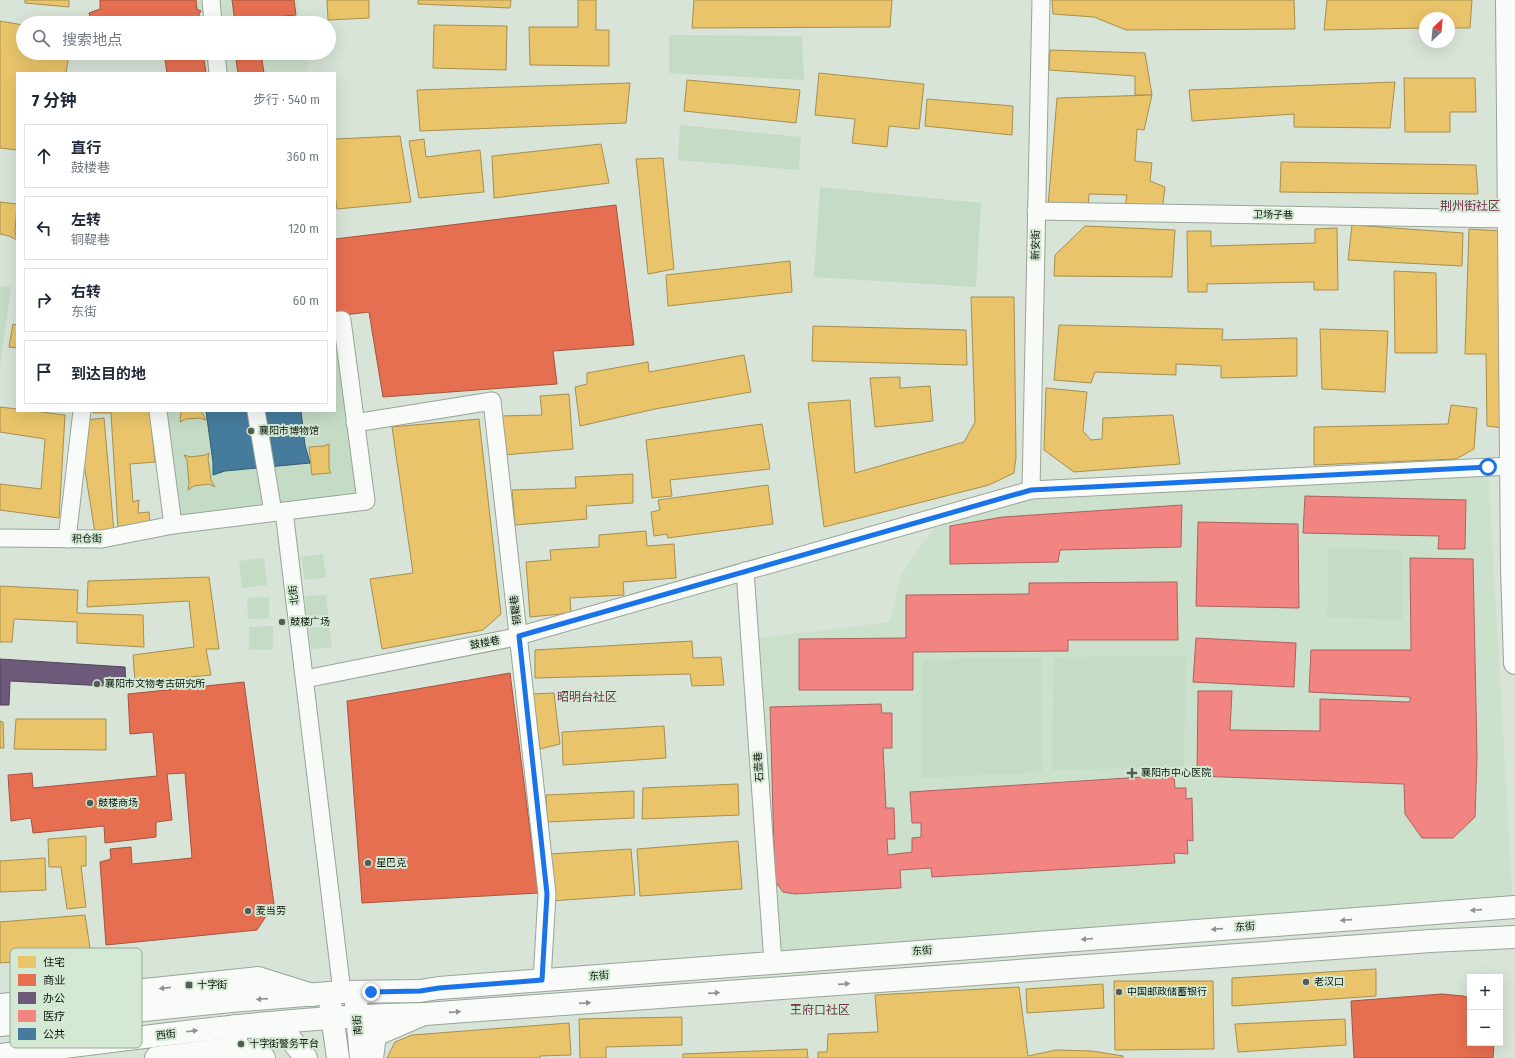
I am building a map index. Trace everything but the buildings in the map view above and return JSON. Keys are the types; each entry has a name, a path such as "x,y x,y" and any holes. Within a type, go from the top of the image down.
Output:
{"main road":[{"path":"1507,0 1511,229 1512,568 1515,663"},
{"name":"东街","path":"335,993 420,991 439,988 542,980 1515,907"},
{"path":"332,1018 425,1014 1406,943 1515,937"},
{"path":"142,990 258,978 335,993"},
{"path":"335,993 332,1018 338,1058"},
{"path":"142,1010 231,1001 335,993"},
{"name":"南街","path":"335,993 358,1016 361,1058"},
{"path":"0,1005 10,1004"},
{"path":"372,1058 375,1035 425,1014"},
{"name":"西街","path":"142,1038 236,1026 332,1018"},
{"path":"0,1025 10,1024"},
{"path":"236,1048 236,1026 273,1028 288,1036 306,1058"},
{"name":"西街","path":"0,1055 57,1048"},
{"path":"156,1058 236,1048 264,1058"}],"street":[{"path":"211,0 212,16"},
{"name":"新安街","path":"1031,490 1041,0"},
{"path":"217,60 218,72"},
{"name":"卫场子巷","path":"1036,212 1511,229"},
{"path":"336,321 342,320 356,423"},
{"name":"铜鞮巷","path":"356,423 492,401 547,894 542,980"},
{"path":"67,539 82,412"},
{"path":"158,412 173,525"},
{"name":"北街","path":"256,412 278,512 304,679 335,993"},
{"name":"积仓街","path":"0,538 102,539 173,525 366,501 356,423"},
{"name":"鼓楼巷","path":"304,679 519,636 1031,490 1511,466"},
{"name":"石壶巷","path":"745,571 773,963"}],"shaded area":[{"path":"168,0 298,0 300,16 170,16"},
{"path":"669,35 802,36 804,80 669,73"},
{"path":"176,60 307,60 308,72 178,72"},
{"path":"680,125 801,137 799,170 678,160"},
{"path":"820,187 981,203 976,287 814,277"},
{"path":"0,286 11,287 0,368"},
{"path":"336,327 366,501 173,525 158,412 336,412"},
{"name":"襄阳市中心医院","path":"1488,467 1513,907 773,963 749,639 890,622 901,574 943,515 1031,490"},
{"path":"1329,548 1402,550 1402,620 1327,617"},
{"path":"323,554 326,577 305,580 301,557"},
{"path":"264,558 267,585 242,588 239,561"},
{"path":"326,595 328,615 307,616 305,596"},
{"path":"269,597 269,618 248,619 247,598"},
{"path":"273,626 273,650 249,650 249,627"},
{"path":"329,626 332,647 311,649 309,628"},
{"path":"1186,656 1184,767 1052,770 1054,657"},
{"path":"1041,657 1042,772 922,778 922,660"}],"place":[{"name":"襄阳市博物馆","path":"251,431"},
{"name":"鼓楼广场","path":"282,622"},
{"name":"襄阳市文物考古研究所","path":"97,684"},
{"name":"襄阳市中心医院","path":"1132,773"},
{"name":"鼓楼商场","path":"90,803"},
{"name":"星巴克","path":"368,863"},
{"name":"麦当劳","path":"248,911"},
{"name":"老汉口","path":"1306,982"},
{"name":"十字街","path":"189,985"},
{"name":"中国邮政储蓄银行","path":"1119,992"},
{"name":"十字街警务平台","path":"241,1044"}],"district":[{"name":"荆州街社区","path":"1470,206"},
{"name":"昭明台社区","path":"587,697"},
{"name":"王府口社区","path":"820,1010"}],"route":[{"path":"371,992 420,991 439,988 542,980 547,894 519,636 1031,490 1488,467"}]}
